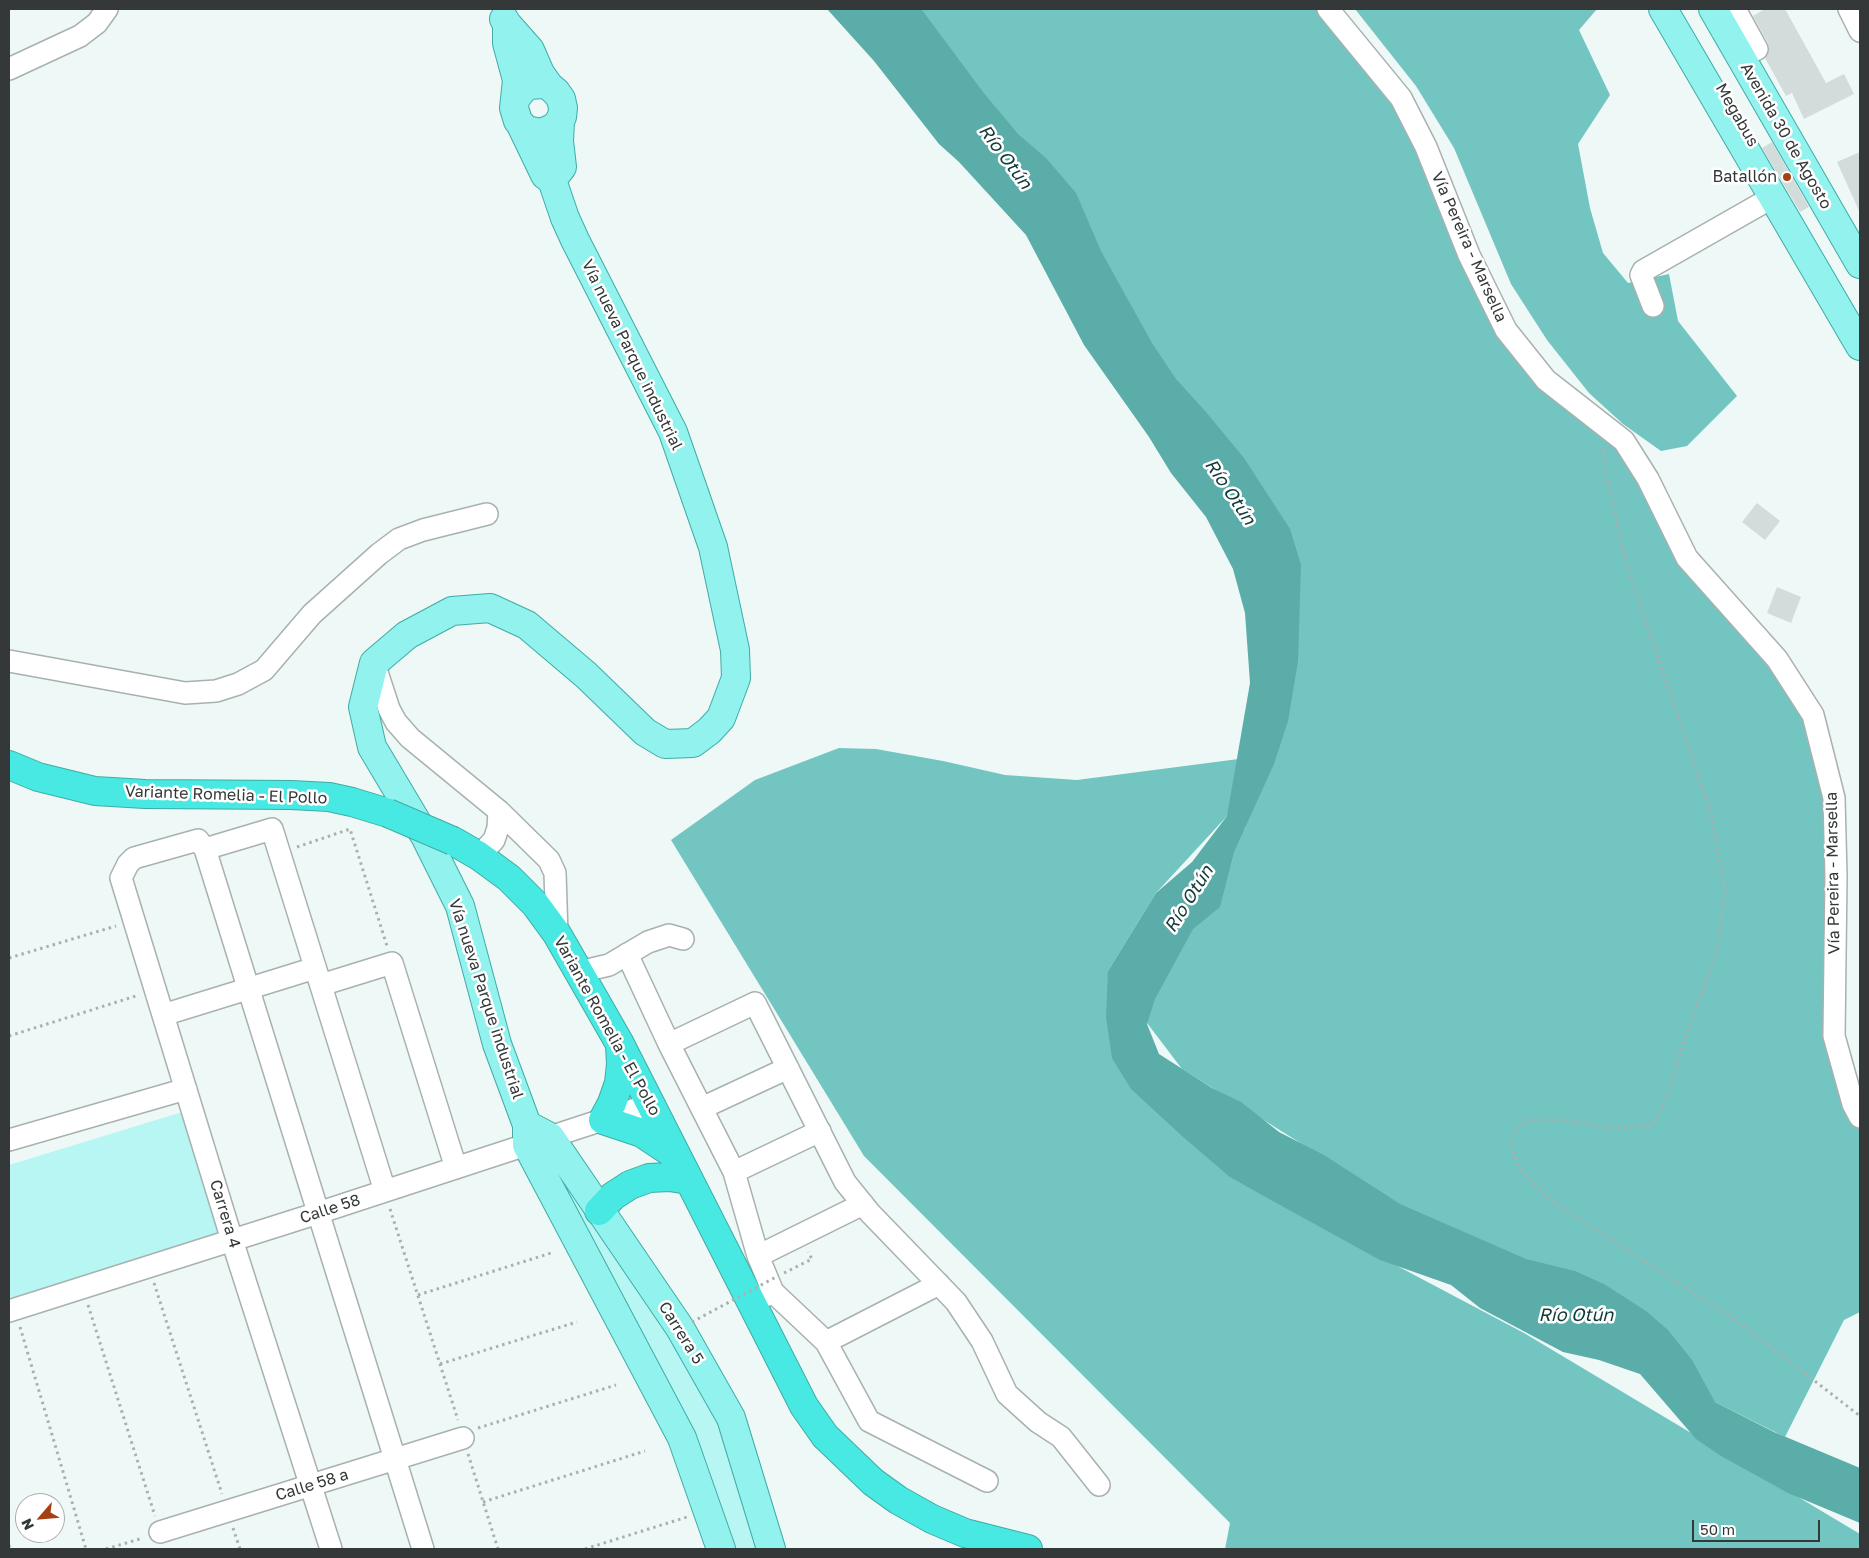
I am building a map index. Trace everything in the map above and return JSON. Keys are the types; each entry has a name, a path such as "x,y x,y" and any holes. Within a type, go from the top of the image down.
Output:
{"highway":[{"name":"Variante Romelia - El Pollo","path":"9,765 38,778 95,791 145,794 291,795 329,797 352,802 388,813 454,841 479,856 509,878 535,904 557,934 620,1044 689,1180 767,1291 804,1406 825,1436 879,1487 932,1519 965,1533 1028,1549"},
{"path":"620,1044 622,1064 619,1083 603,1120 642,1133 676,1156"},
{"path":"599,1211 613,1196 636,1182 649,1178 669,1177 689,1180"}],"main road":[{"path":"1663,9 1860,346"},
{"name":"Avenida 30 de Agosto","path":"1731,9 1741,58 1860,264"},
{"name":"Vía nueva Parque industrial","path":"503,16 530,50 540,73 561,99 563,108 559,141 562,167 552,180"},
{"name":"Vía nueva Parque industrial","path":"503,16 507,43 517,80 514,112 545,175 552,180 575,240 676,441 714,547 735,650 736,678 720,718 709,731 693,743 665,744 645,732 586,675 527,625 490,608 452,611 407,635 374,663 363,707 372,746 425,836 460,906 497,1044 535,1136"},
{"path":"516,98 524,88 536,84 549,86"},
{"path":"520,125 526,130 541,133 555,127 560,121"},
{"path":"535,1136 682,1438 721,1549"},
{"name":"Carrera 5","path":"535,1136 599,1211 680,1328 731,1418 771,1549"}],"street":[{"path":"9,69 80,36 97,23 107,9"},
{"name":"Vía Pereira - Marsella","path":"1328,9 1401,98 1426,147 1469,256 1506,330 1546,380 1624,441 1648,480 1687,558 1778,659 1813,715 1834,798 1836,876 1834,1036 1853,1104 1860,1117"},
{"name":"Megabus","path":"1676,9 1860,325"},
{"name":"Megabus","path":"1700,9 1860,280"},
{"path":"1653,306 1641,275 1644,271 1773,197"},
{"path":"9,661 184,693 216,691 264,670 312,614 399,539 423,530 487,514"},
{"path":"374,663 396,722 410,738 499,811 549,860 555,873 557,934"},
{"path":"479,856 494,840 498,828 499,811"},
{"path":"385,1192 272,829 205,849 423,1549"},
{"name":"Carrera 4","path":"205,849 198,840 134,858 128,864 121,878 232,1240 330,1549"},
{"path":"579,972 609,965 648,942 669,935 683,939"},
{"path":"627,954 734,1172 767,1291 826,1342 869,1421 988,1481"},
{"path":"163,1015 248,989 392,963 456,1168"},
{"path":"670,1044 755,1003 845,1182 863,1204 956,1302 982,1341 1008,1394 1038,1422 1062,1437 1099,1485"},
{"path":"702,1108 788,1068"},
{"path":"9,1140 186,1089"},
{"name":"Calle 58","path":"12,1310 385,1192 456,1168 535,1136 603,1120 651,1104"},
{"path":"734,1172 820,1131"},
{"path":"758,1256 863,1204"},
{"path":"826,1342 939,1284"},
{"name":"Calle 58 a","path":"160,1532 395,1459 462,1435"}],"path":[{"path":"1599,420 1606,474 1628,566 1712,817 1725,892 1717,951 1682,1047 1669,1092 1652,1125 1611,1129 1565,1120 1528,1120 1516,1130 1511,1147 1520,1168 1549,1199 1741,1324 1860,1416"},
{"path":"280,853 350,829 392,963"},
{"path":"9,958 134,921"},
{"path":"9,1036 155,990"},
{"path":"385,1192 498,1549"},
{"path":"692,1322 767,1291 812,1259 801,1236"},
{"path":"418,1295 551,1253"},
{"path":"149,1266 240,1549"},
{"path":"82,1288 160,1532 106,1549"},
{"path":"12,1310 86,1549"},
{"path":"440,1364 577,1322"},
{"path":"462,1435 616,1385"},
{"path":"483,1502 645,1451"},
{"path":"585,1549 707,1510"},
{"path":"9,1545 10,1549"}],"shaded area":[{"path":"880,9 1339,9 1401,98 1504,328 1599,420 1678,539 1799,694 1835,852 1834,1005 1860,1113 1860,1312 1844,1320 1785,1437 1715,1402 1182,1069 1147,1023 1161,942 1245,828 1297,583"},
{"path":"1355,9 1597,9 1579,30 1610,95 1578,144 1590,208 1603,253 1628,283 1669,274 1678,321 1737,396 1687,446 1661,451 1623,424 1589,393 1547,340 1511,284 1454,148 1416,86"},
{"path":"839,748 876,749 1005,775 1077,780 1254,757 1227,816 1156,893 1108,971 1231,1178 1524,1333 1860,1534 1860,1549 1225,1549 1230,1523 864,1156 671,840 755,780"},
{"path":"192,1109 232,1240 14,1309 9,1292 9,1165"},
{"path":"550,1137 680,1328 771,1549 721,1549 527,1145"}],"water":[{"name":"Río Otún","path":"827,9 922,10 983,92 1018,134 1046,158 1076,193 1101,251 1152,343 1176,379 1244,458 1290,529 1301,565 1298,661 1288,721 1274,764 1234,852 1220,907 1193,929 1155,999 1147,1024 1159,1054 1212,1088 1241,1102 1279,1132 1324,1155 1400,1204 1526,1259 1575,1271 1604,1284 1646,1311 1668,1330 1692,1360 1715,1402 1774,1432 1860,1468 1860,1523 1788,1493 1721,1456 1696,1439 1640,1374 1599,1360 1563,1352 1480,1308 1451,1285 1380,1260 1231,1178 1131,1089 1112,1058 1106,1017 1108,971 1156,893 1192,862 1227,816 1250,683 1245,613 1233,569 1206,517 1171,473 1149,437 1084,345 1026,235 959,162 939,144 874,61"}],"building":[{"path":"1765,9 1785,9 1826,83 1844,74 1854,94 1804,119 1792,93 1786,96 1765,58 1769,50 1768,43 1753,16"},
{"path":"1772,142 1809,207 1800,212 1762,148"},
{"path":"1860,152 1860,213 1837,162"},
{"path":"1757,503 1780,521 1765,540 1742,522"},
{"path":"1777,587 1801,597 1791,623 1767,613"}],"place":[{"name":"Batallón","path":"1787,177"}]}
